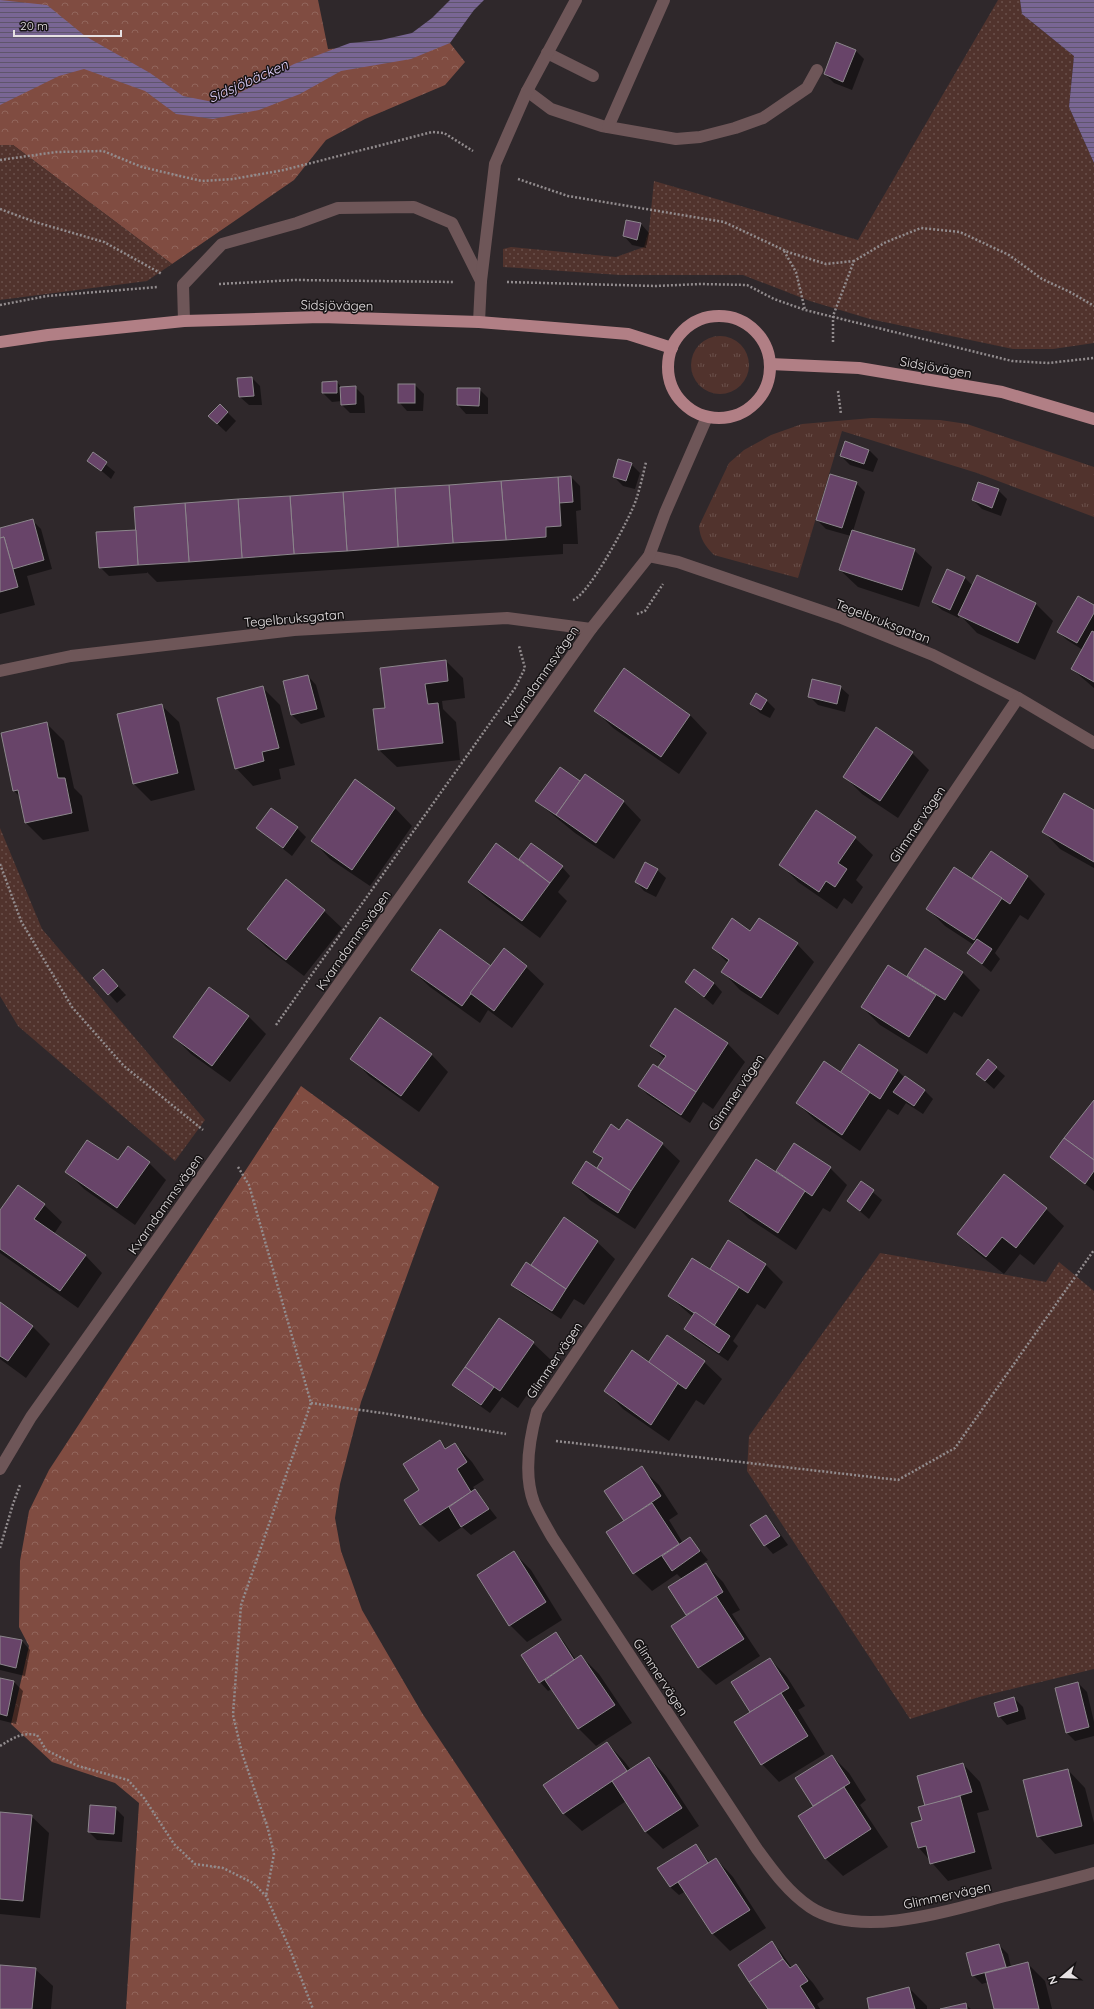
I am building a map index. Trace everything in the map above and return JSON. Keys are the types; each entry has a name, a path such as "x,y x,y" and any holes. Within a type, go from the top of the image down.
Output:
{"main road":[{"path":"722,316 742,322 758,333 768,353 770,364 769,376 764,390 748,409 730,417 707,416 690,408 680,399 673,388 668,369 672,348 681,334 693,324 706,318 722,316"},
{"name":"Sidsjövägen","path":"0,342 48,335 184,321 321,317 479,322 628,334 672,348"},
{"name":"Sidsjövägen","path":"770,364 859,368 1002,392 1094,419"}],"street":[{"path":"479,322 481,281 495,164 526,90 576,0"},
{"path":"608,127 664,0"},
{"path":"547,53 593,76"},
{"path":"526,90 551,109 608,127 676,139 700,137 735,128 763,118 788,103 807,88 817,70"},
{"path":"184,321 183,285 222,244 297,222 338,208 414,207 452,223 481,281"},
{"name":"Kvarndammsvägen","path":"0,1469 31,1417 222,1148 591,629 649,556 665,513 707,416"},
{"name":"Tegelbruksgatan","path":"649,556 678,562 839,617 933,655 1018,698 1094,743"},
{"name":"Tegelbruksgatan","path":"0,671 71,656 294,630 507,618 591,629"},
{"name":"Glimmervägen","path":"1018,698 555,1382 537,1411 530,1438 528,1470 534,1503 552,1537 757,1850 784,1885 811,1908 839,1919 873,1923 928,1916 1094,1873"}],"path":[{"path":"0,160 56,152 103,151 142,166 202,181 233,179 284,170 432,132 444,133 522,181 568,196 724,222 784,250 826,264 854,261 886,242 921,228 960,232 1009,255 1042,279 1070,292 1094,306"},
{"path":"0,209 35,222 104,242 183,285"},
{"path":"784,250 796,272 805,310"},
{"path":"833,316 854,261"},
{"path":"567,602 578,599 611,550 634,505 646,462"},
{"path":"273,1030 515,688 525,668 517,640 530,620"},
{"path":"0,864 21,921 72,1007 124,1066 204,1130 222,1148 249,1185 311,1404 241,1605 233,1715 242,1753 268,1829 274,1854 266,1896"},
{"path":"199,1137 208,1124"},
{"path":"311,1404 389,1414 530,1438 898,1480 955,1448 1094,1250"},
{"path":"0,1746 15,1736 27,1733 37,1735 46,1750 78,1766 128,1780 144,1798 174,1844 195,1864 223,1868 254,1883 266,1896 289,1947 313,2009"}],"green space":[{"path":"0,0 318,0 328,49 450,43 465,62 445,85 365,119 326,140 294,180 172,264 13,145 0,145"},
{"path":"998,0 1020,0 1022,14 1074,56 1069,107 1094,163 1094,343 1053,349 1013,349 870,319 810,301 743,275 620,275 503,267 503,249 511,247 616,257 644,247 649,230 654,181 858,240"},
{"path":"0,145 13,145 172,264 147,281 0,300"},
{"path":"714,336 726,336 741,344 749,359 749,371 741,386 726,394 714,394 699,386 691,371 691,359 699,344"},
{"path":"872,418 940,420 967,424 1094,467 1094,517 977,473 842,431 798,578 714,555 708,548 702,539 699,526 729,463 744,450 771,435 802,424"},
{"path":"0,828 42,929 205,1120 175,1161 18,1026 0,996"},
{"path":"301,1086 439,1187 361,1402 340,1484 335,1518 341,1551 362,1610 422,1713 619,2009 126,2009 139,1803 115,1783 52,1762 11,1724 29,1646 19,1627 20,1561 29,1511 49,1470"},
{"path":"880,1253 1046,1282 1059,1262 1094,1291 1094,1669 979,1697 910,1719 747,1471 749,1436"}],"shaded area":[{"path":"0,0 47,5 85,36 150,73 183,96 213,102 241,92 294,64 350,43 381,40 412,33 432,18 450,0 484,0 474,10 450,43 411,59 341,71 300,94 259,110 213,119 176,114 145,91 84,69 59,76 0,105"},
{"path":"1020,0 1094,0 1094,163 1069,107 1074,56 1022,14"}],"building":[{"path":"836,42 856,50 843,82 824,74"},
{"path":"626,220 641,223 637,240 623,236"},
{"path":"252,377 254,396 239,397 237,378"},
{"path":"337,381 337,393 322,393 322,382"},
{"path":"398,384 415,384 415,403 398,403"},
{"path":"356,386 356,404 341,405 340,387"},
{"path":"457,388 480,388 479,406 457,405"},
{"path":"220,404 228,412 217,424 208,416"},
{"path":"845,441 869,450 864,464 840,456"},
{"path":"93,452 107,462 101,471 87,461"},
{"path":"618,459 632,463 626,481 613,477"},
{"path":"830,474 857,482 842,528 816,520"},
{"path":"571,476 573,502 559,503 558,477"},
{"path":"558,477 561,526 546,527 546,537 506,540 501,481"},
{"path":"501,481 506,540 453,543 449,485"},
{"path":"978,482 999,489 992,508 972,500"},
{"path":"449,485 453,543 398,547 395,488"},
{"path":"395,488 398,547 347,551 343,492"},
{"path":"343,492 347,551 294,554 290,496"},
{"path":"290,496 294,554 242,558 238,499"},
{"path":"238,499 242,558 189,562 185,503"},
{"path":"185,503 189,562 138,565 134,507"},
{"path":"33,519 44,560 13,569 4,537 0,538 0,528"},
{"path":"136,530 138,565 99,568 96,532"},
{"path":"852,530 915,549 902,590 839,570"},
{"path":"4,537 18,587 0,592 0,538"},
{"path":"947,569 965,577 950,610 932,602"},
{"path":"977,575 1036,603 1018,643 958,615"},
{"path":"1078,596 1094,605 1094,613 1077,643 1057,632"},
{"path":"1092,631 1094,632 1094,682 1071,669"},
{"path":"446,660 448,681 425,684 428,704 438,703 443,743 378,750 373,709 385,708 380,668"},
{"path":"624,668 690,715 661,757 594,711"},
{"path":"308,675 317,709 291,715 283,681"},
{"path":"812,679 841,686 837,704 808,697"},
{"path":"263,686 279,748 262,752 264,761 235,769 217,698"},
{"path":"756,693 767,700 761,710 750,704"},
{"path":"162,704 178,773 133,784 117,714"},
{"path":"47,722 58,778 65,778 72,813 25,823 18,790 13,791 1,733"},
{"path":"876,727 913,752 880,801 843,777"},
{"path":"560,767 580,781 556,815 535,801"},
{"path":"585,774 624,801 596,843 556,815"},
{"path":"355,779 395,808 352,870 311,841"},
{"path":"1064,793 1094,810 1094,862 1042,832"},
{"path":"271,808 298,827 283,848 256,828"},
{"path":"816,810 856,837 838,863 847,869 835,887 826,881 819,892 779,865"},
{"path":"496,843 550,883 522,921 468,882"},
{"path":"531,843 563,866 550,883 519,859"},
{"path":"991,851 1028,876 1010,904 972,878"},
{"path":"645,862 658,869 647,889 635,882"},
{"path":"954,867 1002,898 974,940 926,909"},
{"path":"286,879 325,910 286,960 247,929"},
{"path":"732,918 750,931 759,918 798,943 761,998 721,972 729,960 712,948"},
{"path":"440,929 491,966 462,1006 411,970"},
{"path":"977,939 992,949 982,964 967,953"},
{"path":"504,948 527,966 494,1011 470,993"},
{"path":"925,948 963,972 945,1000 907,976"},
{"path":"888,965 936,995 909,1037 861,1007"},
{"path":"103,969 118,986 108,995 93,978"},
{"path":"694,969 714,983 704,997 685,982"},
{"path":"209,987 249,1016 212,1066 173,1037"},
{"path":"675,1008 728,1043 696,1092 658,1067 666,1056 650,1046"},
{"path":"380,1017 432,1054 401,1096 350,1059"},
{"path":"859,1044 898,1070 880,1099 840,1073"},
{"path":"988,1059 997,1067 985,1081 976,1074"},
{"path":"824,1061 870,1092 842,1135 796,1103"},
{"path":"653,1064 696,1092 681,1115 638,1086"},
{"path":"905,1076 925,1090 914,1106 893,1092"},
{"path":"1094,1100 1094,1160 1064,1138"},
{"path":"627,1119 663,1143 631,1191 597,1168 603,1158 593,1152 611,1124 619,1130"},
{"path":"1064,1138 1094,1160 1094,1171 1085,1184 1050,1157"},
{"path":"87,1140 118,1160 128,1146 150,1162 117,1208 65,1172"},
{"path":"794,1143 831,1167 812,1196 776,1171"},
{"path":"756,1159 805,1191 778,1233 729,1201"},
{"path":"586,1161 631,1191 618,1213 572,1183"},
{"path":"1004,1174 1047,1208 1016,1248 1002,1237 986,1257 957,1234"},
{"path":"861,1181 874,1190 860,1211 847,1201"},
{"path":"18,1185 45,1204 34,1219 86,1255 60,1291 0,1249 0,1210"},
{"path":"564,1217 598,1241 566,1289 531,1265"},
{"path":"728,1240 766,1264 748,1293 710,1269"},
{"path":"692,1258 739,1287 714,1326 668,1296"},
{"path":"526,1262 566,1289 552,1311 511,1285"},
{"path":"0,1302 33,1326 8,1361 0,1356"},
{"path":"695,1312 730,1336 719,1353 684,1329"},
{"path":"499,1318 534,1342 500,1391 465,1367"},
{"path":"667,1335 705,1361 686,1389 648,1363"},
{"path":"632,1350 678,1383 651,1425 604,1391"},
{"path":"465,1367 494,1387 481,1405 452,1385"},
{"path":"440,1440 445,1449 455,1443 467,1462 457,1469 471,1492 420,1525 404,1500 419,1490 403,1464"},
{"path":"642,1466 661,1496 624,1521 604,1491"},
{"path":"475,1489 489,1509 461,1527 449,1507"},
{"path":"652,1503 679,1544 633,1574 606,1532"},
{"path":"766,1515 780,1536 764,1546 750,1525"},
{"path":"690,1537 700,1551 672,1571 662,1556"},
{"path":"514,1551 546,1602 509,1626 477,1575"},
{"path":"706,1563 723,1592 686,1615 668,1587"},
{"path":"716,1596 744,1639 698,1668 671,1626"},
{"path":"556,1632 574,1660 539,1683 521,1655"},
{"path":"0,1636 22,1640 16,1668 0,1664"},
{"path":"581,1655 615,1705 578,1729 545,1680"},
{"path":"770,1658 789,1688 750,1712 731,1682"},
{"path":"0,1678 14,1681 7,1716 0,1714"},
{"path":"1078,1682 1089,1727 1066,1733 1055,1688"},
{"path":"781,1693 808,1736 761,1765 734,1722"},
{"path":"1014,1697 1018,1711 998,1717 994,1703"},
{"path":"607,1742 627,1771 563,1814 543,1785"},
{"path":"832,1755 850,1783 813,1806 795,1778"},
{"path":"649,1757 682,1808 645,1832 612,1781"},
{"path":"963,1763 972,1792 925,1806 917,1776"},
{"path":"1068,1769 1082,1826 1037,1837 1023,1780"},
{"path":"844,1787 871,1829 825,1859 798,1816"},
{"path":"960,1796 975,1852 930,1864 926,1846 918,1848 911,1823 922,1820 918,1807"},
{"path":"90,1805 116,1807 114,1834 88,1832"},
{"path":"0,1812 32,1815 23,1901 0,1899"},
{"path":"696,1844 708,1863 670,1887 657,1868"},
{"path":"716,1858 750,1910 712,1934 678,1882"},
{"path":"772,1941 783,1959 749,1982 738,1965"},
{"path":"999,1944 1006,1967 972,1976 966,1953"},
{"path":"783,1959 790,1968 796,1964 808,1981 800,1986 815,2009 768,2009 749,1982"},
{"path":"1028,1962 1039,2009 994,2009 985,1973"},
{"path":"0,1965 36,1968 32,2009 0,2009"},
{"path":"909,1987 915,2009 869,2009 867,1998"},
{"path":"966,2003 967,2009 940,2009"}],"water label":[{"name":"Sidsjöbäcken","path":"248,81"}]}
